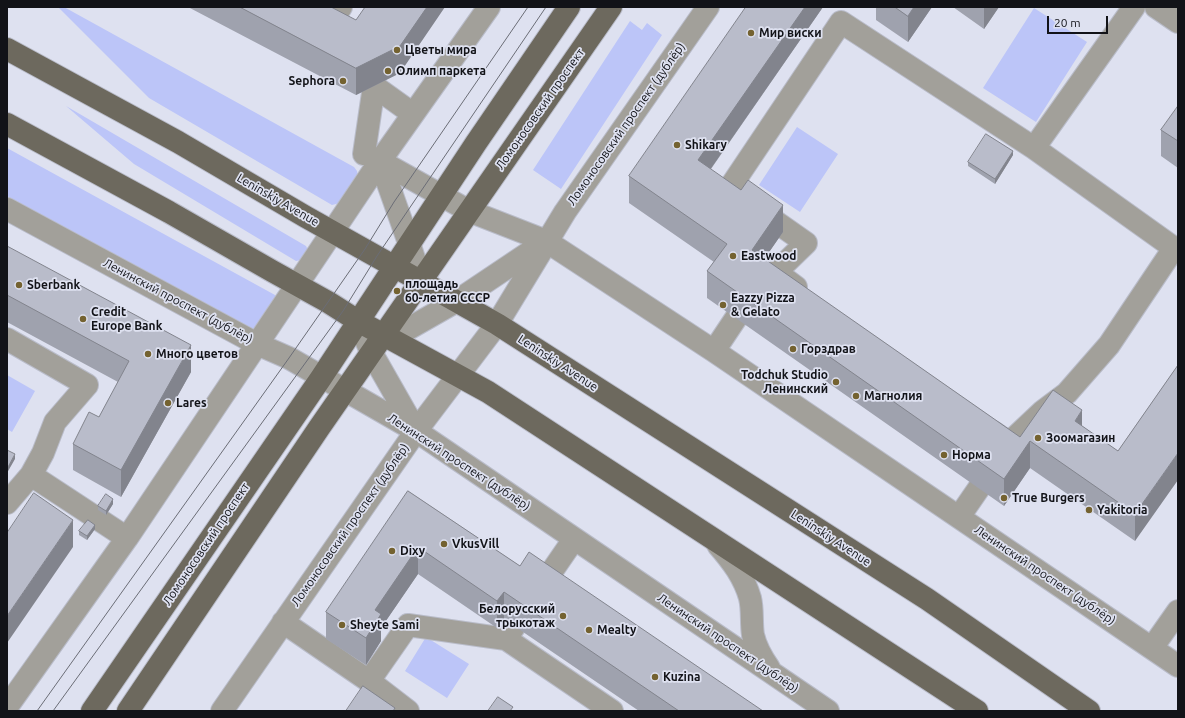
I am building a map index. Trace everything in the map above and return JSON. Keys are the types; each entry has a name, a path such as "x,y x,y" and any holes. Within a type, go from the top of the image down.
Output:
{"main road":[{"path":"321,378 409,243 569,7"},
{"name":"Ломоносовский проспект","path":"469,211 611,7"},
{"name":"Leninskiy Avenue","path":"7,49 178,142 306,217 421,280 497,324 920,595 1089,711"},
{"path":"7,124 169,212 297,284 358,321 488,392 978,711"},
{"path":"128,711 344,391 469,211"},
{"name":"Ломоносовский проспект","path":"92,711 321,378"}],"street":[{"path":"7,707 127,538 297,284 332,231 372,158 413,114 489,7"},
{"name":"Ломоносовский проспект (дублёр)","path":"546,241 708,7"},
{"path":"1034,148 1134,7"},
{"path":"1156,7 1178,22"},
{"path":"333,10 348,34"},
{"path":"813,300 768,277 806,243 730,189 841,22 1034,148 1174,248 1109,345 1067,393 1043,411 1006,448 977,420"},
{"path":"413,114 374,86 372,158 409,243 421,280"},
{"name":"Ленинский проспект (дублёр)","path":"372,158 469,211 546,241 714,351 1178,666"},
{"name":"Ленинский проспект (дублёр)","path":"7,209 257,344 289,358 321,378 416,431 828,711"},
{"path":"384,334 408,329 457,301 546,241"},
{"path":"497,324 546,241"},
{"path":"714,351 736,318"},
{"path":"358,321 371,352 416,431"},
{"name":"Ломоносовский проспект (дублёр)","path":"222,711 416,431 497,324"},
{"path":"7,339 87,384 55,422 43,453 31,476 7,503"},
{"path":"31,476 127,538"},
{"path":"960,517 979,488"},
{"path":"541,587 574,539"},
{"path":"714,539 733,562 744,580 750,599 753,635 759,654 772,673"},
{"path":"1152,648 1178,611"},
{"path":"283,622 369,681 408,711"},
{"path":"369,681 408,624 511,633 612,711"}],"shaded area":[{"path":"58,7 64,7 354,167 357,171 358,178 340,203 332,205 149,98"},
{"path":"1034,8 1087,42 1036,122 983,88"},
{"path":"630,21 642,30 647,23 662,35 561,189 533,170"},
{"path":"66,106 306,246 308,250 301,260 296,261 134,164"},
{"path":"797,127 838,154 800,212 759,185"},
{"path":"7,148 275,295 278,308 255,335 7,196"},
{"path":"7,375 35,391 12,432 7,429"},
{"path":"426,637 469,664 447,698 405,671"}],"building":[{"path":"240,7 331,7 356,20 365,7 427,7 400,46 356,68"},
{"path":"746,7 805,7 698,160 741,190 748,180 783,205 752,250 1020,437 1053,390 1082,410 1075,421 1118,451 1178,365 1178,453 1135,514 1030,441 1004,479 707,271 727,244 629,176"},
{"path":"895,7 914,7 908,16"},
{"path":"1178,106 1178,141 1161,130"},
{"path":"986,134 1013,151 995,179 968,162"},
{"path":"7,246 191,345 121,470 73,444 89,412 99,417 129,361 7,295"},
{"path":"7,450 15,454 7,469"},
{"path":"408,491 520,566 529,552 763,711 679,711 504,592 497,601 418,547 375,610 381,614 366,638 326,612"},
{"path":"34,493 73,520 7,616 7,533"},
{"path":"106,494 113,499 106,511 98,506"},
{"path":"88,520 95,525 87,536 79,531"},
{"path":"363,686 395,708 393,711 346,711"},
{"path":"498,697 513,707 510,711 488,711"}],"tram line":[{"path":"37,711 289,358 365,249 394,202 528,7"},
{"path":"53,711 343,311 377,256 546,7"}],"place":[{"name":"Мир виски","path":"751,33"},
{"name":"Цветы мира","path":"397,50"},
{"name":"Олимп паркета","path":"388,71"},
{"name":"Sephora","path":"343,81"},
{"name":"Shikary","path":"677,145"},
{"name":"Eastwood","path":"733,256"},
{"name":"Sberbank","path":"19,285"},
{"name":"площадь 60-летия СССР","path":"397,291"},
{"name":"Eazzy Pizza & Gelato","path":"723,305"},
{"name":"Credit Europe Bank","path":"83,319"},
{"name":"Горздрав","path":"793,349"},
{"name":"Много цветов","path":"148,354"},
{"name":"Todchuk Studio Ленинский","path":"836,382"},
{"name":"Магнолия","path":"856,396"},
{"name":"Lares","path":"168,403"},
{"name":"Зоомагазин","path":"1038,438"},
{"name":"Норма","path":"944,455"},
{"name":"True Burgers","path":"1004,498"},
{"name":"Yakitoria","path":"1089,510"},
{"name":"VkusVill","path":"444,544"},
{"name":"Dixy","path":"392,551"},
{"name":"Белорусский трыкотаж","path":"563,616"},
{"name":"Sheyte Sami","path":"342,625"},
{"name":"Mealty","path":"589,630"},
{"name":"Kuzina","path":"655,677"}]}
